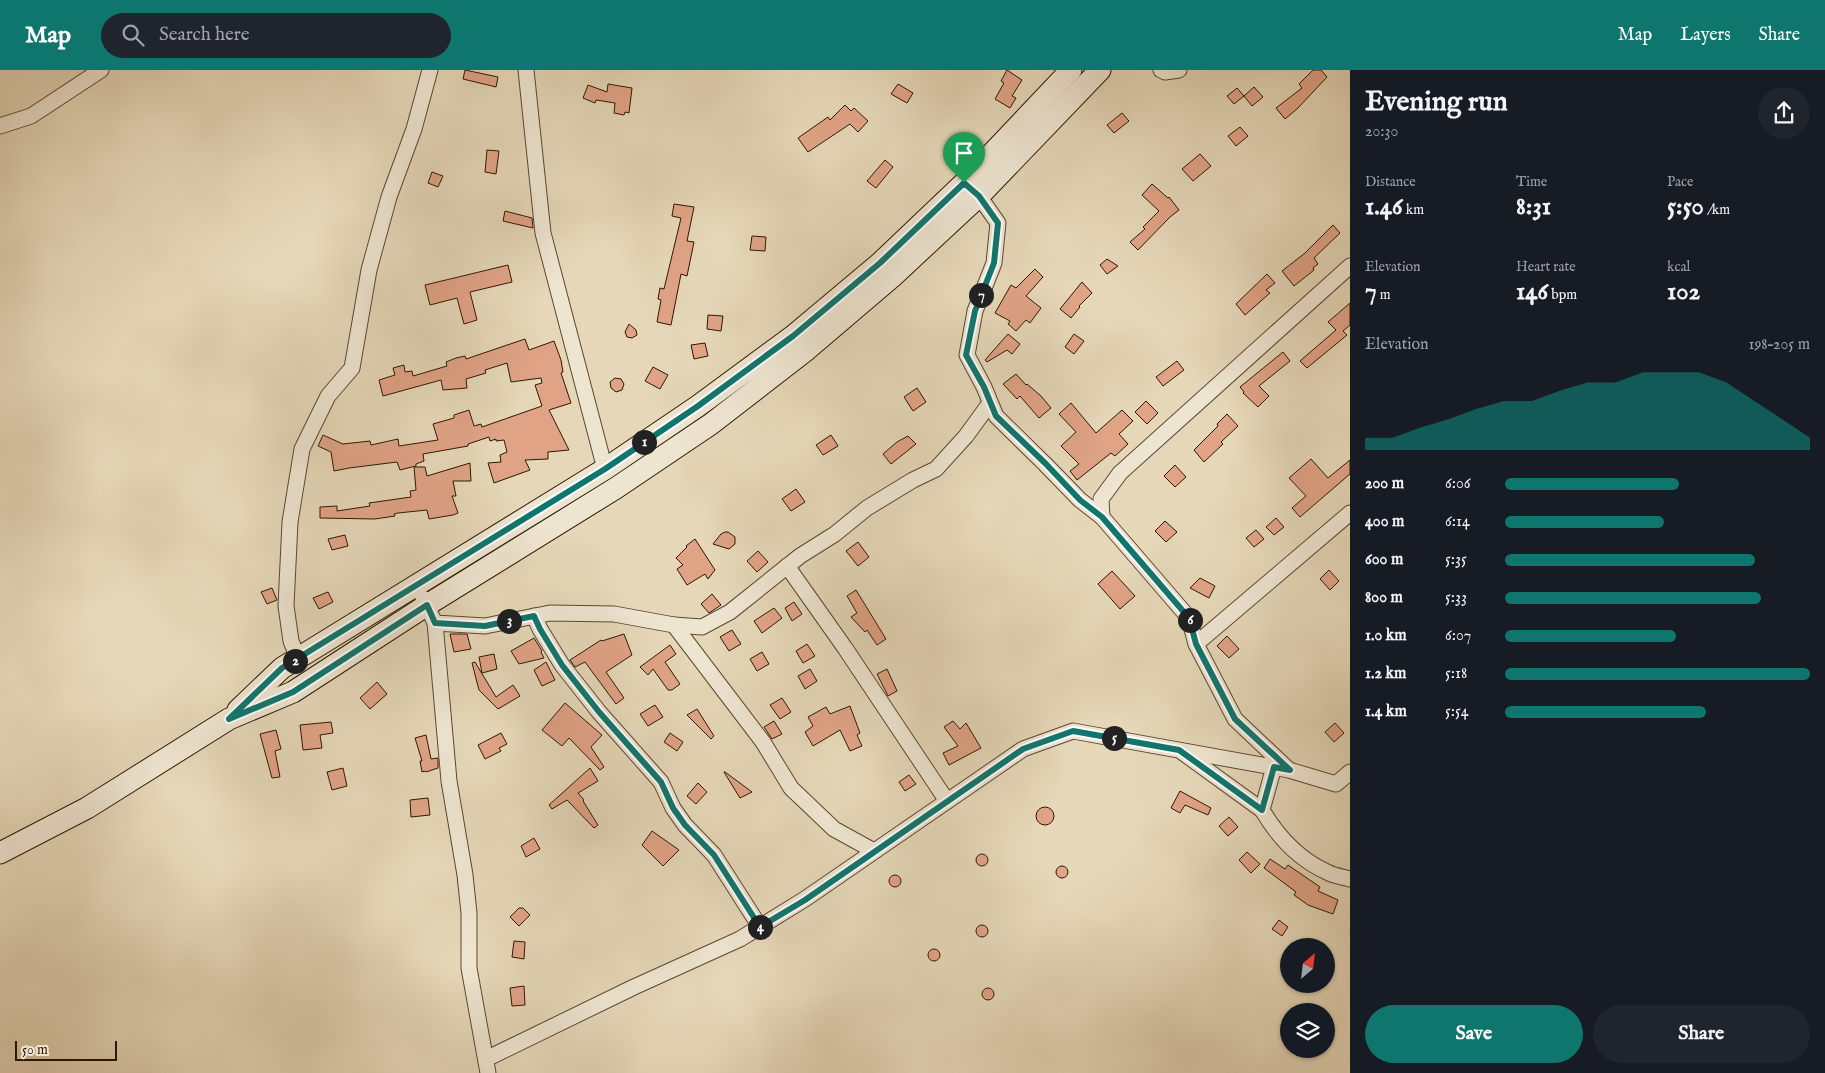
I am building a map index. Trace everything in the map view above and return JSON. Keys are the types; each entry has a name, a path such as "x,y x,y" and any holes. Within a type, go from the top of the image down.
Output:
{"main road":[{"path":"0,853 87,808 229,719 293,692 431,614 711,424 804,352 892,277 971,190 1071,70"},
{"path":"229,719 282,668 605,469 698,406 793,336 971,190 1100,70"}],"street":[{"path":"0,126 31,116 101,70"},
{"path":"298,658 291,641 286,606 290,522 302,449 328,396 352,368 369,270 388,197 414,129 430,70"},
{"path":"526,70 543,233 605,469"},
{"path":"1161,70 1165,72 1179,70"},
{"path":"971,190 998,223 994,263 975,311 966,355 996,416 1080,500 1102,517 1189,618 1196,644 1235,719 1290,770"},
{"path":"1102,517 1101,499 1120,473 1350,266"},
{"path":"431,614 485,626 550,614 614,614 674,625 702,627 730,612 787,566 835,534 867,508 913,480 936,470 966,436 990,403"},
{"path":"1196,644 1350,513"},
{"path":"787,566 947,801"},
{"path":"415,586 431,614 449,781 470,913 469,968 487,1066 634,987 740,939 805,900 1023,749 1073,731 1290,770 1336,784 1350,772"},
{"path":"534,616 562,665 599,712 661,782 677,814 714,855 760,927"},
{"path":"674,625 763,742 791,788 834,829 874,851"},
{"path":"1179,750 1262,810 1274,830 1293,851 1327,873 1350,879"},
{"path":"1262,810 1274,767"}],"building":[{"path":"465,70 498,77 496,87 463,79"},
{"path":"1007,70 1022,80 1012,96 1016,98 1010,108 995,99 1004,83 1001,81"},
{"path":"1313,70 1321,70 1327,77 1285,119 1276,108 1302,88 1299,84"},
{"path":"608,84 632,88 629,113 625,112 624,115 614,113 615,103 596,100 595,103 583,98 588,85 607,92"},
{"path":"898,84 913,93 907,103 891,94"},
{"path":"1254,87 1263,97 1252,106 1244,96"},
{"path":"1237,88 1244,96 1234,104 1227,96"},
{"path":"845,105 851,111 854,108 868,121 858,132 850,124 808,152 798,138 828,117 830,120"},
{"path":"1122,113 1129,121 1114,133 1107,125"},
{"path":"1240,127 1248,136 1236,146 1228,136"},
{"path":"487,150 499,151 496,174 485,172"},
{"path":"1200,154 1211,166 1193,181 1182,169"},
{"path":"885,160 893,167 876,188 867,181"},
{"path":"432,172 443,176 438,187 428,183"},
{"path":"1152,184 1169,197 1179,210 1138,250 1130,242 1145,229 1143,227 1159,211 1142,195"},
{"path":"674,204 694,207 687,241 694,242 687,276 681,274 671,325 657,322 661,300 658,299 660,288 664,289 681,218 672,216"},
{"path":"505,211 532,218 533,228 503,221"},
{"path":"1333,225 1340,233 1314,258 1318,264 1313,268 1314,270 1294,286 1282,271 1305,253"},
{"path":"752,236 766,237 765,251 750,250"},
{"path":"1107,259 1118,266 1107,274 1100,265"},
{"path":"508,265 512,282 470,292 477,320 464,324 457,298 430,305 425,285"},
{"path":"1035,269 1043,277 1026,296 1041,308 1030,323 1026,320 1016,331 1008,324 1010,321 995,313 1011,285 1016,288"},
{"path":"1267,274 1275,283 1266,290 1270,293 1245,315 1236,304"},
{"path":"1082,282 1092,293 1079,306 1071,318 1060,309"},
{"path":"1350,303 1350,325 1343,331 1347,335 1307,368 1300,361 1336,330 1328,322"},
{"path":"708,315 723,316 721,331 707,329"},
{"path":"629,324 636,330 637,335 632,338 627,337 625,332"},
{"path":"1008,334 1020,344 1012,354 1007,350 987,362 985,360"},
{"path":"1074,334 1084,341 1074,354 1065,347"},
{"path":"525,339 529,350 554,341 561,360 563,372 561,373 571,403 549,410 569,450 548,452 548,459 525,460 530,470 494,483 488,463 501,462 500,455 507,452 504,440 496,441 496,439 490,441 489,437 468,444 468,446 423,454 424,461 416,464 416,466 400,470 397,462 334,471 331,452 318,446 323,435 343,444 370,441 371,445 398,439 399,446 438,440 433,424 454,418 454,415 469,410 474,426 481,424 482,427 542,406 535,385 542,383 541,378 511,382 507,363 485,370 486,373 466,379 467,388 443,390 441,380 383,396 379,380 395,375 393,368 404,365 405,372 412,371 413,376 447,366 446,362 456,358 465,356 466,359"},
{"path":"705,343 708,356 694,359 691,345"},
{"path":"1283,352 1290,361 1259,386 1269,396 1258,407 1243,393 1240,387"},
{"path":"1177,361 1184,370 1163,386 1156,377"},
{"path":"653,367 668,375 660,389 645,381"},
{"path":"1016,374 1026,385 1041,396 1051,408 1039,418 1020,396 1017,399 1003,384"},
{"path":"615,378 621,379 624,384 622,390 616,392 611,388 610,382"},
{"path":"917,388 926,402 913,411 904,397"},
{"path":"1146,401 1158,413 1147,424 1135,412"},
{"path":"1071,403 1096,433 1122,410 1133,421 1119,434 1128,444 1115,456 1111,453 1077,480 1070,471 1079,464 1061,446 1076,432 1059,414"},
{"path":"1227,414 1238,426 1204,462 1194,450"},
{"path":"831,435 838,446 823,455 816,445"},
{"path":"908,436 916,444 891,464 883,454 897,442"},
{"path":"1311,459 1328,478 1350,460 1350,474 1300,517 1292,508 1306,496 1289,478"},
{"path":"470,463 471,481 453,481 456,496 452,496 458,513 453,515 429,519 427,510 398,513 394,514 395,516 375,519 320,518 320,507 337,506 337,511 370,506 369,503 411,497 410,491 416,490 414,467 425,467 427,476"},
{"path":"1175,465 1186,477 1175,487 1164,476"},
{"path":"796,489 805,502 791,511 782,499"},
{"path":"1276,518 1284,527 1274,535 1266,527"},
{"path":"1165,521 1177,532 1166,542 1155,531"},
{"path":"1256,530 1264,539 1254,547 1246,538"},
{"path":"725,532 735,537 735,544 729,549 713,544"},
{"path":"345,535 348,546 332,550 328,539"},
{"path":"695,539 715,570 708,579 705,574 687,585 677,569 683,565 676,558"},
{"path":"858,542 869,557 858,566 846,551"},
{"path":"758,551 768,562 757,572 747,561"},
{"path":"1329,570 1339,581 1330,590 1320,579"},
{"path":"1112,571 1135,596 1120,609 1098,584"},
{"path":"1200,578 1215,586 1209,598 1190,588"},
{"path":"272,588 277,600 267,604 261,592"},
{"path":"856,590 886,639 877,645 867,630 865,632 851,617 857,613 847,596"},
{"path":"328,592 333,602 319,609 313,598"},
{"path":"712,594 721,605 709,613 701,604"},
{"path":"794,602 802,614 792,621 785,608"},
{"path":"774,608 782,618 762,633 754,621"},
{"path":"732,630 741,644 729,651 720,637"},
{"path":"450,634 467,634 471,649 454,652"},
{"path":"624,634 632,655 606,672 624,698 616,704 585,662 575,667 570,660 601,640"},
{"path":"1227,636 1239,649 1229,658 1217,646"},
{"path":"534,638 544,658 519,664 511,651"},
{"path":"807,644 815,656 803,663 796,651"},
{"path":"670,645 676,654 665,662 680,684 672,690 668,690 653,669 648,675 640,667"},
{"path":"762,652 769,664 757,671 750,659"},
{"path":"494,654 497,669 482,673 479,657"},
{"path":"475,662 496,697 513,685 520,696 498,709 479,690 472,663"},
{"path":"546,662 555,680 542,686 534,670"},
{"path":"810,669 817,681 805,689 798,676"},
{"path":"887,669 897,691 888,696 877,674"},
{"path":"377,682 387,694 370,709 360,698"},
{"path":"782,698 791,712 780,719 770,705"},
{"path":"565,703 602,735 591,747 604,767 600,770 569,738 562,746 542,730"},
{"path":"655,705 663,717 648,726 640,714"},
{"path":"850,706 860,733 857,735 862,746 850,751 840,730 813,746 805,732 813,726 808,717 826,707 830,714"},
{"path":"697,709 714,736 711,739 687,715"},
{"path":"774,721 782,734 772,739 764,727"},
{"path":"953,721 960,729 966,723 981,748 949,765 943,753 958,746 944,727"},
{"path":"331,722 333,733 320,735 322,748 303,750 300,725"},
{"path":"1335,723 1344,733 1334,742 1325,732"},
{"path":"276,730 281,749 275,751 280,777 272,778 260,734"},
{"path":"501,733 507,744 499,748 501,751 485,759 478,745"},
{"path":"670,733 683,742 677,751 664,742"},
{"path":"426,735 431,759 438,758 438,768 422,772 420,761 422,761 415,738"},
{"path":"343,768 347,786 332,790 327,772"},
{"path":"590,768 598,781 578,793 598,825 594,828 567,800 552,809 549,805"},
{"path":"725,772 752,792 740,798"},
{"path":"909,775 916,784 905,791 899,782"},
{"path":"698,783 707,792 696,804 687,796"},
{"path":"1180,791 1211,808 1208,815 1185,805 1180,813 1171,808"},
{"path":"428,798 430,815 411,817 410,800"},
{"path":"1045,807 1051,810 1054,816 1051,822 1045,825 1039,822 1036,816 1039,810"},
{"path":"1229,817 1238,827 1228,836 1219,826"},
{"path":"652,831 679,850 663,866 642,845"},
{"path":"534,838 540,849 526,857 521,846"},
{"path":"1247,852 1260,864 1251,873 1239,860"},
{"path":"980,854 984,854 988,860 984,866 980,866 976,862 976,858"},
{"path":"1270,859 1285,869 1288,865 1320,887 1318,891 1338,900 1333,914 1308,905 1294,895 1296,892 1264,868"},
{"path":"1060,866 1064,866 1068,872 1064,878 1060,878 1056,874 1056,870"},
{"path":"893,875 897,875 901,881 897,887 893,887 889,883 889,879"},
{"path":"519,908 523,908 530,915 519,926 510,917"},
{"path":"1279,920 1288,927 1282,936 1272,929"},
{"path":"980,925 984,925 988,931 984,937 980,937 976,933 976,929"},
{"path":"514,941 525,942 524,959 512,957"},
{"path":"932,949 936,949 940,955 936,961 932,961 928,957 928,953"},
{"path":"524,986 525,1005 512,1006 510,988"},
{"path":"986,988 990,988 994,994 990,1000 986,1000 982,996 982,992"}],"route":[{"path":"964,183 979,196 998,223 994,263 975,311 966,355 984,387 996,416 1080,500 1111,526 1189,618 1196,644 1235,719 1290,770 1274,767 1262,810 1179,750 1073,731 1023,749 805,900 760,927 714,855 685,825 673,808 661,782 599,712 562,665 534,616 485,626 435,623 427,605 293,692 229,719 282,668 605,469 698,406 793,336 880,263 964,183"}]}
